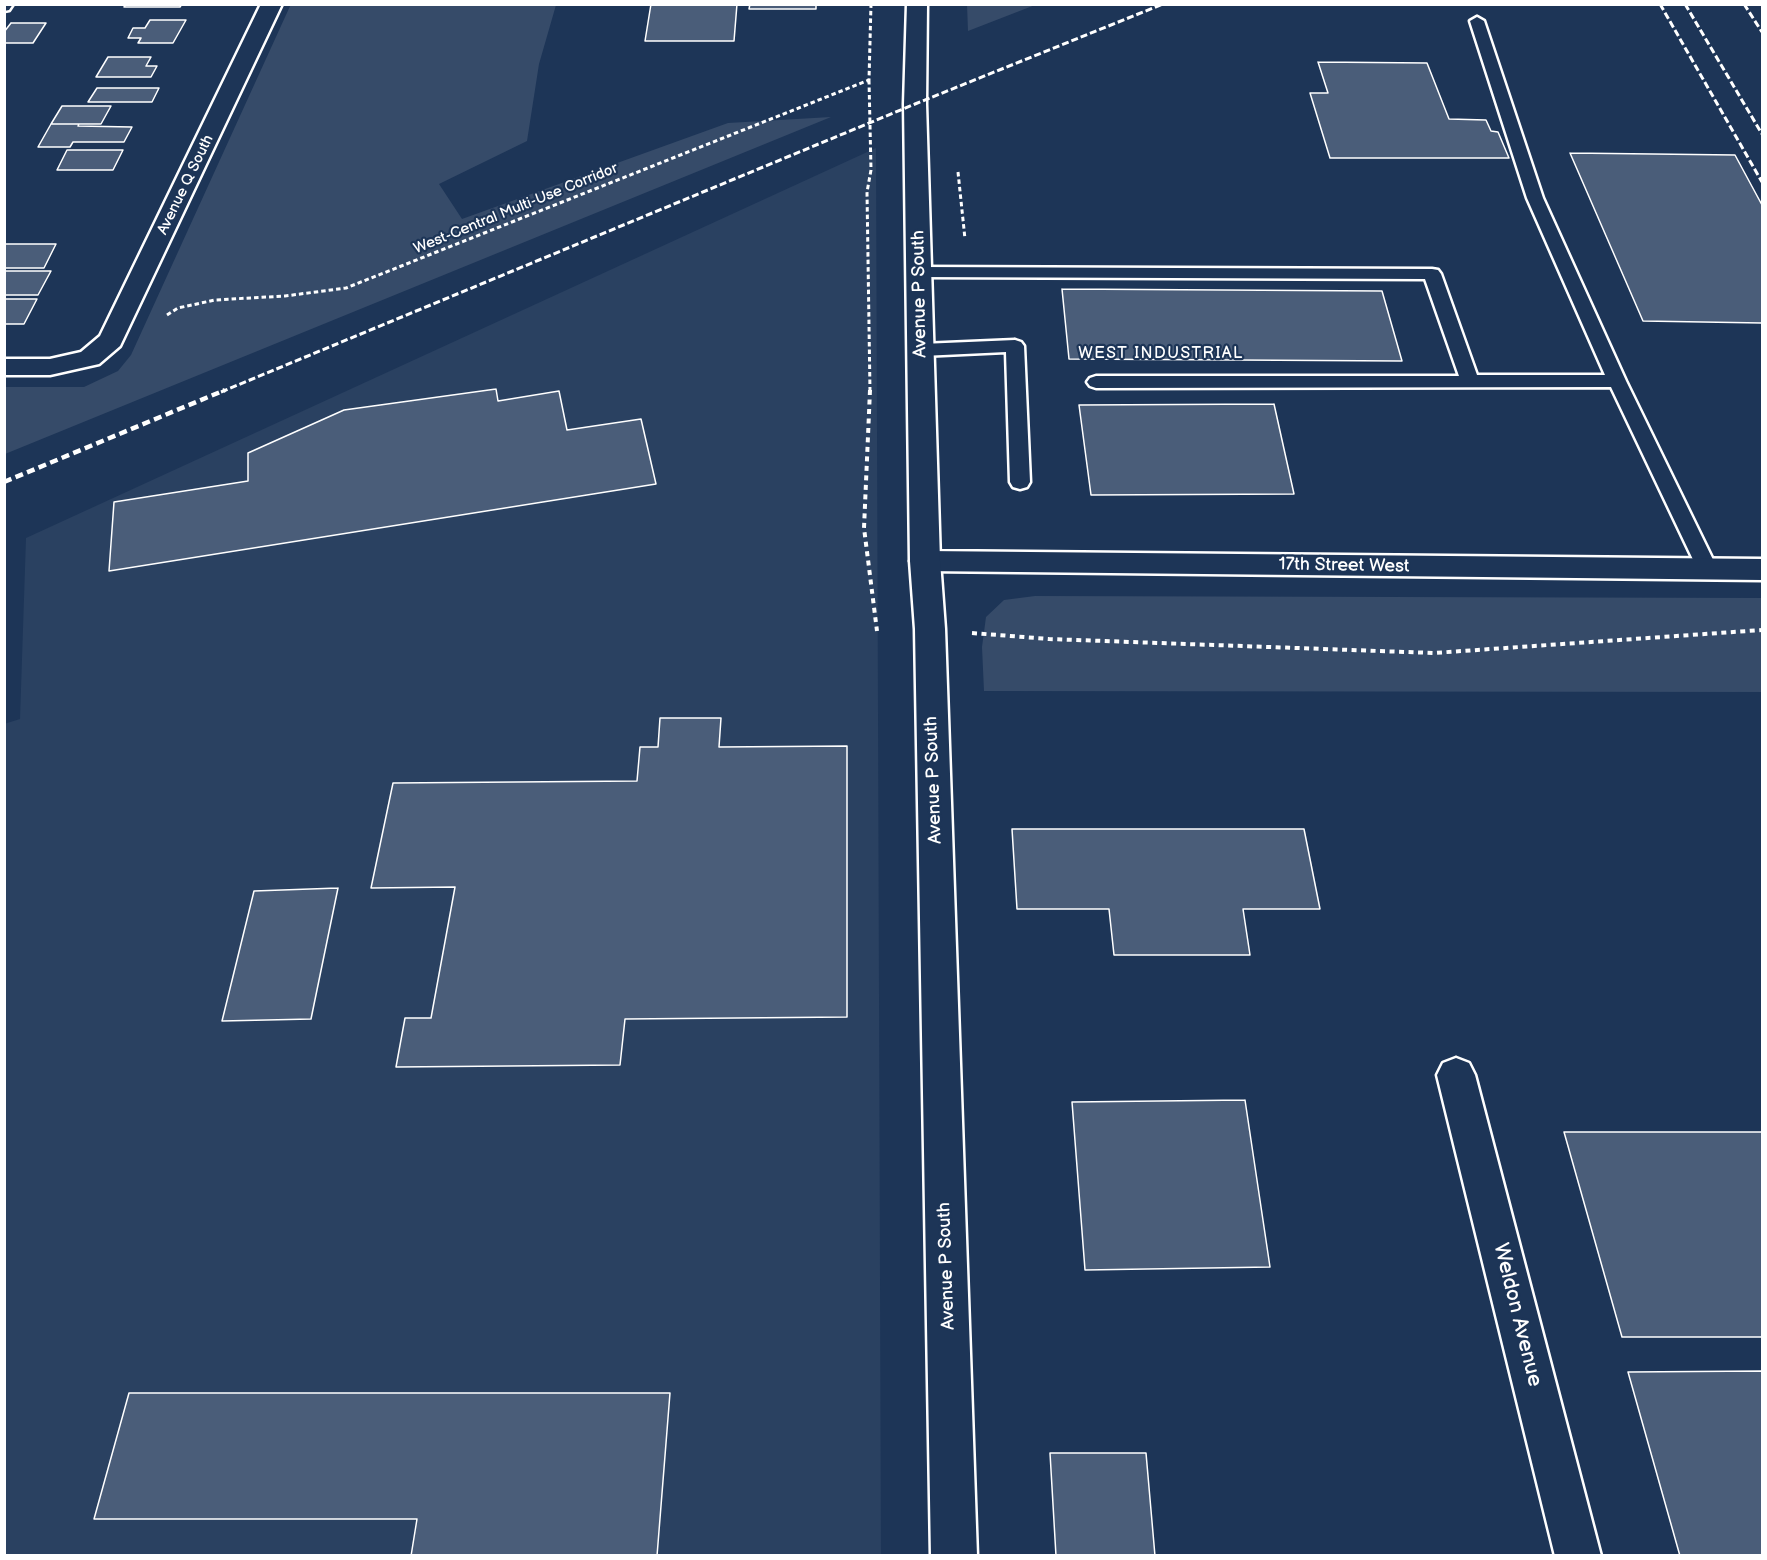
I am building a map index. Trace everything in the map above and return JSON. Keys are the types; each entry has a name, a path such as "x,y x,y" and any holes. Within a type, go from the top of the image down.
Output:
{"street":[{"name":"Avenue Q South","path":"4,367 50,367 90,358 111,340 272,4"},
{"name":"Avenue P South","path":"917,4 915,104 925,561 930,629 954,1556"},
{"name":"17th Street West","path":"925,561 1762,570"},
{"name":"Weldon Avenue","path":"1456,1075 1578,1556"}],"lane":[{"path":"1477,21 1535,198 1617,381 1708,570"},
{"path":"920,272 1432,274 1470,381"},
{"path":"922,350 1015,346 1020,482"},
{"path":"1096,382 1617,381"}],"path":[{"path":"871,4 869,80 871,170 867,192 870,405 864,528 878,631"},
{"name":"West-Central Multi-Use Corridor","path":"161,319 178,308 215,300 285,296 346,288 869,80"},
{"path":"930,629 1049,639 1434,653 1762,630"}],"shaded area":[{"path":"291,4 556,5 539,64 527,141 439,184 462,219 728,123 831,117 5,454 5,387 84,387 118,371 131,355"},
{"path":"967,4 1035,4 1035,5 968,31"},
{"path":"876,148 881,1555 5,1556 4,724 20,719 26,538"},
{"path":"1035,596 1762,598 1762,692 984,691 982,647 986,617 1004,600"}],"building":[{"path":"126,4 182,4 180,7 124,7"},
{"path":"651,4 737,4 734,41 645,41"},
{"path":"750,4 816,4 816,9 749,9"},
{"path":"150,20 186,20 173,43 138,43 141,38 128,38 133,28 145,28"},
{"path":"11,23 46,23 33,43 4,43 4,32"},
{"path":"108,57 151,57 146,66 157,66 151,77 96,77"},
{"path":"1318,62 1427,63 1449,119 1486,120 1491,131 1498,132 1509,158 1330,158 1310,93 1328,93"},
{"path":"97,88 159,88 152,102 88,102"},
{"path":"62,106 111,106 101,124 51,124"},
{"path":"51,124 132,127 124,142 73,142 70,147 38,147"},
{"path":"67,150 123,150 113,170 57,170"},
{"path":"1570,153 1735,155 1762,205 1762,323 1643,321"},
{"path":"4,244 56,244 44,268 4,268"},
{"path":"4,271 51,271 38,295 4,295"},
{"path":"1062,289 1382,291 1402,361 1069,359"},
{"path":"4,299 37,299 24,324 4,324"},
{"path":"496,389 498,401 559,391 567,430 641,419 656,484 109,571 114,502 248,481 248,453 344,410"},
{"path":"1274,404 1294,494 1091,495 1079,405"},
{"path":"660,718 721,718 719,747 847,746 847,1017 625,1019 620,1065 396,1067 405,1018 431,1018 455,887 371,888 393,783 637,781 640,747 658,747"},
{"path":"1012,829 1304,829 1320,909 1243,909 1250,955 1114,955 1109,909 1017,909"},
{"path":"338,888 311,1019 222,1021 254,891"},
{"path":"1245,1100 1270,1267 1085,1270 1072,1102"},
{"path":"1564,1132 1762,1132 1762,1337 1622,1337"},
{"path":"1762,1371 1762,1556 1680,1556 1628,1372"},
{"path":"129,1393 670,1393 657,1556 411,1556 417,1519 94,1519"},
{"path":"1050,1453 1146,1453 1155,1556 1056,1556"}],"railway":[{"path":"221,392 915,104 1163,4"},
{"path":"1660,4 1762,182"},
{"path":"1685,4 1762,134"},
{"path":"1744,4 1762,32"},
{"path":"4,482 225,390"}],"district":[{"name":"WEST INDUSTRIAL","path":"1161,354"}]}
